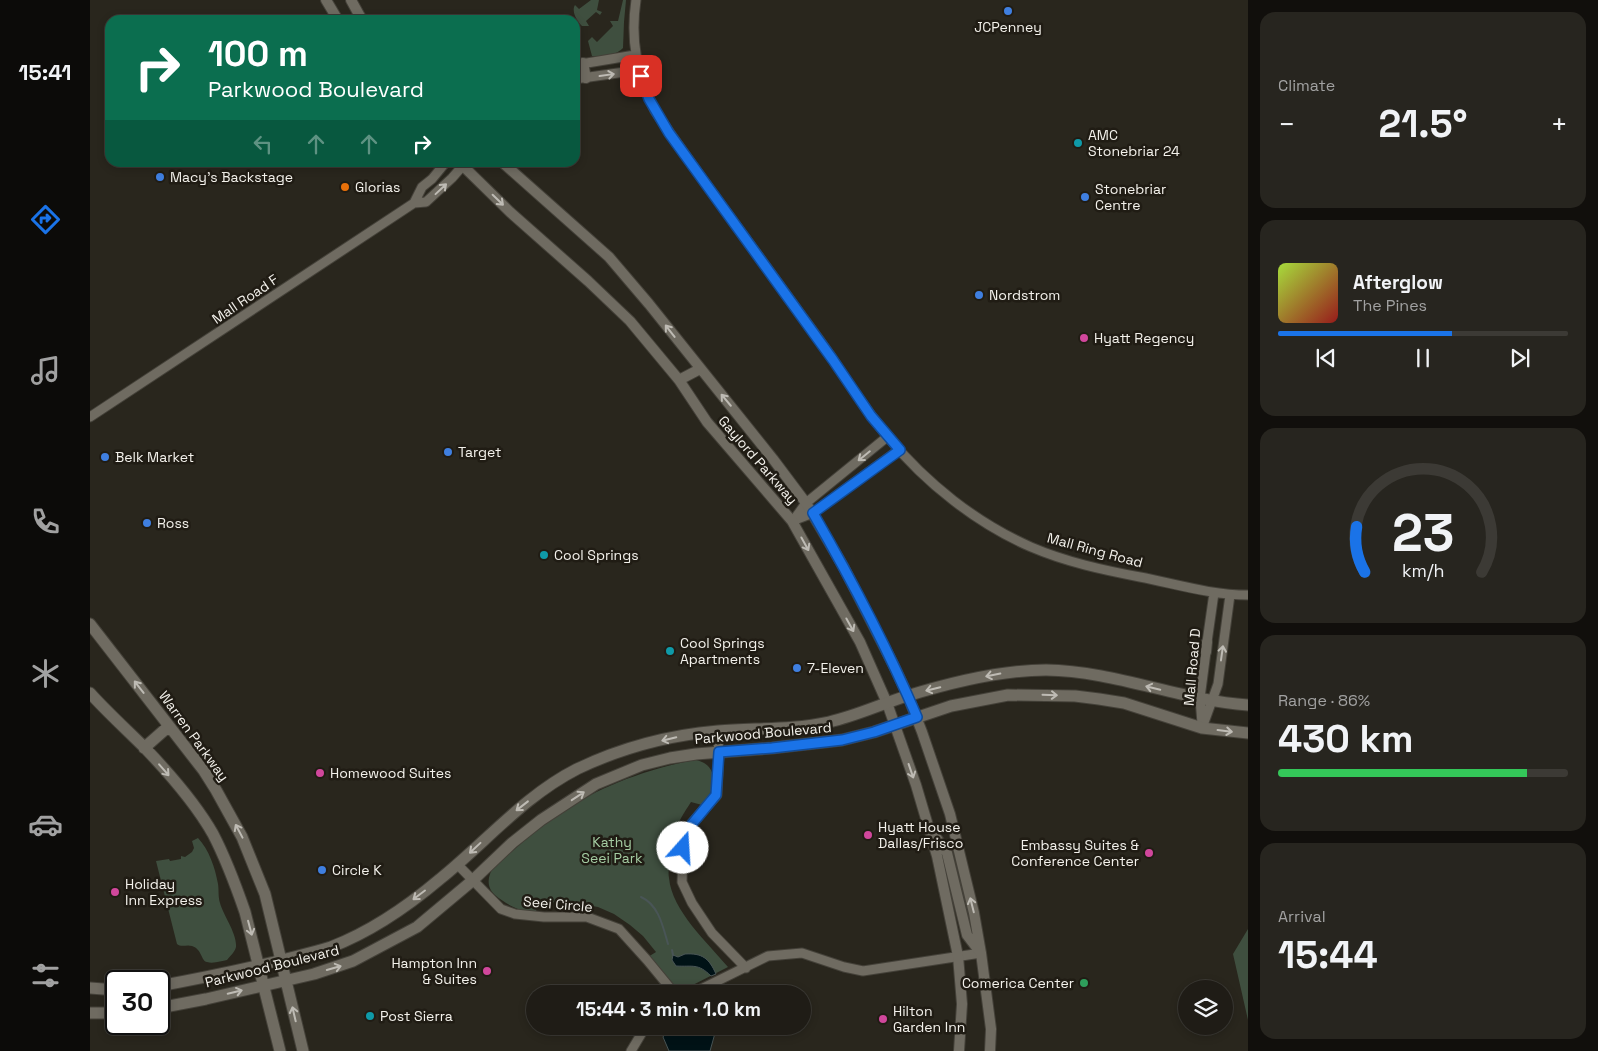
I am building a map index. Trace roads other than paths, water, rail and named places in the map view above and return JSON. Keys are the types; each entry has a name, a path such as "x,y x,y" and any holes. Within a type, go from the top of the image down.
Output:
{"main road":[{"name":"Warren Parkway","path":"90,624 208,777 242,837 265,894 303,1051"},
{"name":"Parkwood Boulevard","path":"170,984 281,960 331,947 366,931 404,907 440,880 518,809 554,783 576,770 626,749 682,735 808,726 860,714 908,696 994,675 1045,670 1109,677 1206,699 1248,705"},
{"path":"90,693 144,748 184,793 213,834 238,892 259,965 280,1051"},
{"name":"Parkwood Boulevard","path":"170,1006 342,966 417,927 540,820 596,784 652,762 719,752 842,740 951,706 1008,695 1074,696 1124,703 1202,728 1248,733"},
{"path":"144,748 169,726"},
{"path":"90,988 105,989"},
{"path":"90,1013 105,1013"}],"street":[{"path":"352,0 360,15"},
{"name":"Mall Ring Road","path":"636,0 633,28 639,70 649,99 669,133 887,437 929,480 966,510 1028,546 1092,567 1214,593 1248,595"},
{"path":"330,1 336,15"},
{"path":"580,64 636,55"},
{"path":"580,66 586,78"},
{"path":"580,79 639,70"},
{"name":"Mall Road F","path":"414,203 422,187 442,167"},
{"name":"Mall Road F","path":"90,417 414,203 426,202 452,178 461,167"},
{"name":"Gaylord Parkway","path":"466,167 510,212 630,321 679,380 707,422 792,521 860,642 895,725 916,785 939,865 958,956 962,1004 962,1028 959,1051"},
{"name":"Gaylord Parkway","path":"508,167 609,257 649,304 757,438 806,503 843,566 908,696 950,814 974,913 981,953 991,1029 990,1051"},
{"path":"679,380 700,369"},
{"path":"792,521 806,503 887,437"},
{"path":"792,521 813,513 900,450"},
{"name":"Mall Road D","path":"1202,728 1206,699 1206,647 1214,593"},
{"name":"Mall Road D","path":"1206,699 1218,684 1230,595"},
{"path":"717,731 719,752 716,795 692,824 683,848 682,882 692,903 712,933 746,968"},
{"path":"928,826 947,853 967,935 981,953"},
{"name":"Seei Circle","path":"457,864 501,909 515,914 587,918 619,929 668,985"},
{"path":"710,985 768,956 802,953 844,967 863,971 981,953"},
{"path":"631,1051 641,1035"}],"waterway":[{"path":"641,897 652,905 656,911 668,944"},
{"path":"672,950 673,955"}],"place":[{"name":"JCPenney","path":"1008,11"},
{"name":"AMC Stonebriar 24","path":"1078,143"},
{"name":"Macy's Backstage","path":"160,177"},
{"name":"Glorias","path":"345,187"},
{"name":"Stonebriar Centre","path":"1085,197"},
{"name":"Nordstrom","path":"979,295"},
{"name":"Hyatt Regency","path":"1084,338"},
{"name":"Target","path":"448,452"},
{"name":"Belk Market","path":"105,457"},
{"name":"Ross","path":"147,523"},
{"name":"Cool Springs","path":"544,555"},
{"name":"Cool Springs Apartments","path":"670,651"},
{"name":"7-Eleven","path":"797,668"},
{"name":"Homewood Suites","path":"320,773"},
{"name":"Hyatt House Dallas/Frisco","path":"868,835"},
{"name":"Embassy Suites & Conference Center","path":"1149,853"},
{"name":"Circle K","path":"322,870"},
{"name":"Holiday Inn Express","path":"115,892"},
{"name":"Hampton Inn & Suites","path":"487,971"},
{"name":"Comerica Center","path":"1084,983"},
{"name":"Post Sierra","path":"370,1016"},
{"name":"Hilton Garden Inn","path":"883,1019"}],"park label":[{"name":"Kathy Seei Park","path":"612,850"}]}
